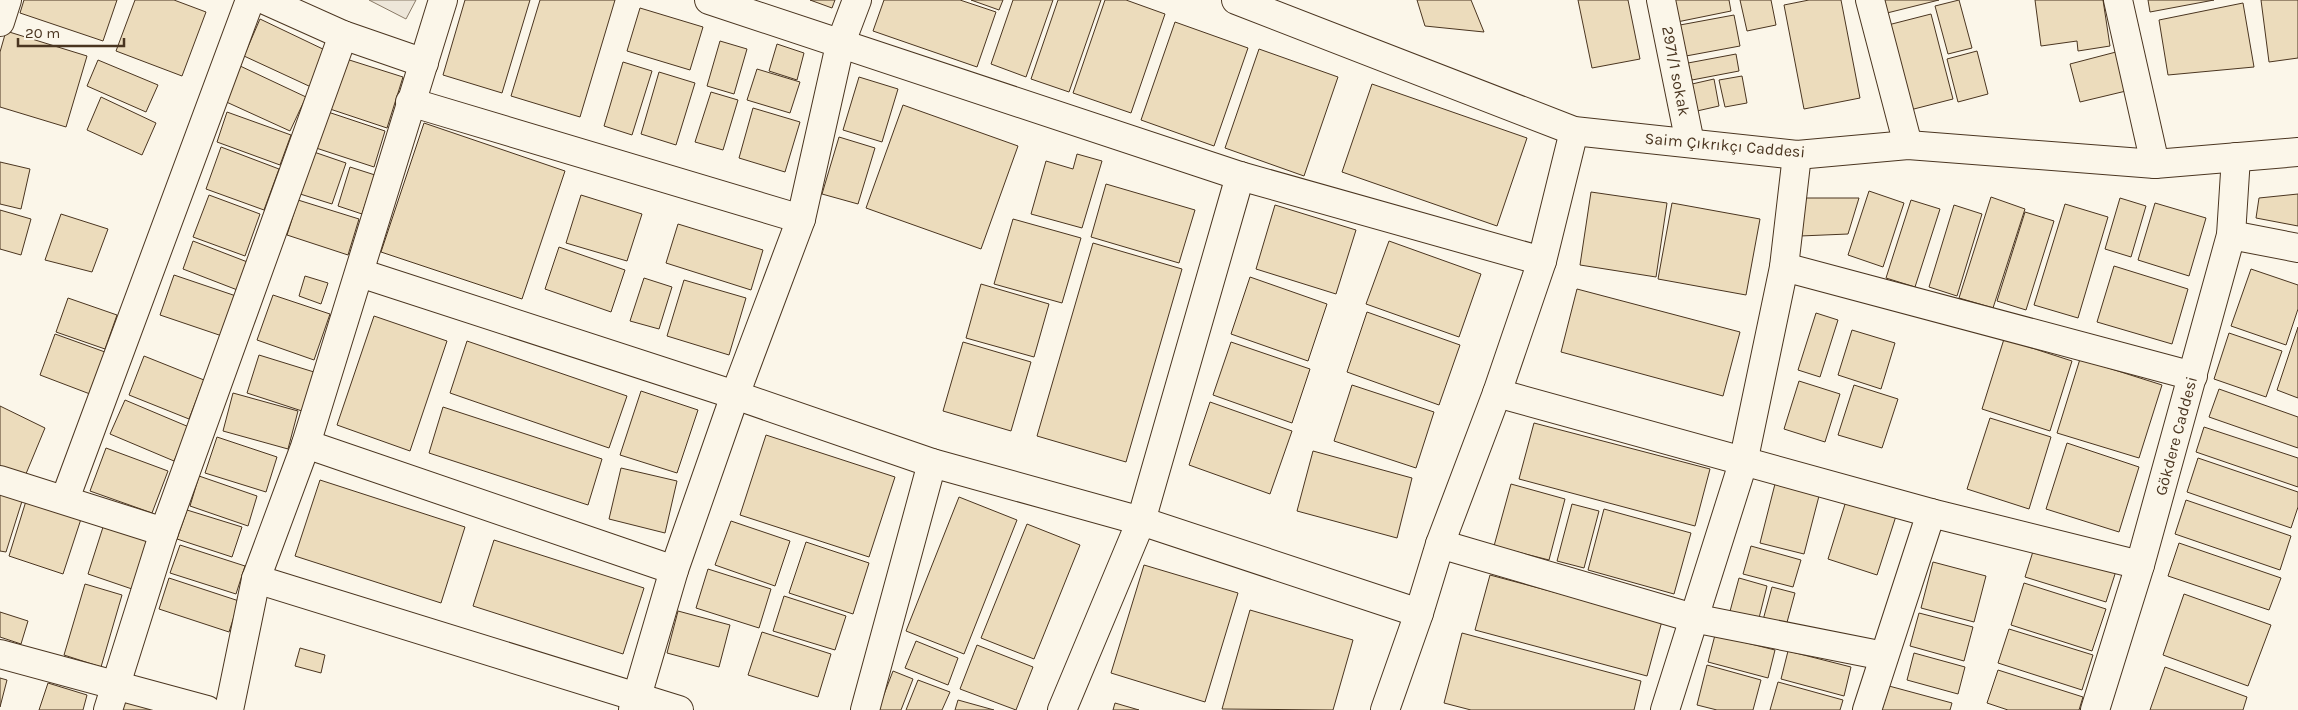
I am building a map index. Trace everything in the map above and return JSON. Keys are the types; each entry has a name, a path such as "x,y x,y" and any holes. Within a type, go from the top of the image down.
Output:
{"street":[{"path":"0,22 7,0"},
{"path":"65,499 250,0"},
{"path":"265,0 343,35 424,63"},
{"path":"229,710 256,580 306,444 443,0"},
{"path":"709,0 1240,176 1542,261"},
{"path":"636,704 674,570 734,395 801,219 840,45 857,0"},
{"name":"Saim Çıkrıkçı Caddesi","path":"1236,0 1574,131 1797,155 1908,145 2154,164 2298,152"},
{"name":"2971/1 sokak","path":"1662,0 1690,143"},
{"path":"1870,0 1908,145"},
{"path":"2118,0 2154,164"},
{"path":"112,697 164,532 343,35"},
{"path":"410,102 801,219"},
{"path":"1385,710 1419,613 1440,544 1497,393 1542,261 1574,131"},
{"path":"1665,710 1743,462 1784,267 1797,155"},
{"name":"Gökdere Caddesi","path":"2095,710 2140,565 2231,235 2236,157"},
{"path":"1062,710 1141,521 1240,176"},
{"path":"2231,235 2298,248"},
{"path":"1784,267 2193,376"},
{"path":"360,273 734,395 932,463 1141,521 1419,613"},
{"path":"1497,393 1931,513 2140,565"},
{"path":"306,444 674,570"},
{"path":"865,710 932,463"},
{"path":"0,480 65,499 164,532"},
{"path":"1867,710 1931,513"},
{"path":"1440,544 1693,618 1884,656"},
{"path":"256,580 636,704 680,710"},
{"path":"0,654 112,697 207,710"}],"shaded area":[{"path":"369,0 416,0 406,19"}],"building":[{"path":"24,0 117,0 103,41 20,13"},
{"path":"135,0 174,0 206,12 182,76 116,51"},
{"path":"465,0 530,0 502,93 443,75"},
{"path":"540,0 615,0 580,117 511,96"},
{"path":"810,0 835,0 832,8"},
{"path":"884,0 960,0 996,12 977,67 873,31"},
{"path":"971,0 1003,0 999,10"},
{"path":"1013,0 1053,0 1026,77 991,64"},
{"path":"1058,0 1101,0 1069,92 1031,79"},
{"path":"1105,0 1126,0 1165,14 1131,113 1073,93"},
{"path":"1417,0 1471,0 1484,32 1425,26"},
{"path":"1578,0 1628,0 1640,59 1592,68"},
{"path":"1672,0 1729,0 1731,11 1677,22"},
{"path":"1740,0 1771,0 1776,25 1747,31"},
{"path":"1809,0 1841,0 1860,98 1804,109 1784,5"},
{"path":"1884,0 1939,0 1887,13"},
{"path":"1959,0 1972,48 1948,54 1935,6"},
{"path":"2035,0 2103,0 2110,46 2078,51 2077,41 2041,46"},
{"path":"2148,0 2214,0 2150,12"},
{"path":"2261,0 2298,0 2298,58 2269,62"},
{"path":"2243,3 2254,67 2168,75 2159,20"},
{"path":"640,8 703,27 690,70 627,51"},
{"path":"1931,14 1953,99 1910,110 1888,25"},
{"path":"1734,15 1740,46 1686,56 1680,25"},
{"path":"260,19 327,51 311,87 244,56"},
{"path":"1175,22 1248,48 1214,146 1141,120"},
{"path":"6,31 87,56 66,127 0,107 0,52"},
{"path":"720,41 747,49 734,94 707,86"},
{"path":"777,44 804,53 797,80 769,71"},
{"path":"1259,49 1338,77 1304,176 1225,148"},
{"path":"1977,51 1988,94 1958,102 1947,59"},
{"path":"2116,52 2126,91 2080,102 2070,64"},
{"path":"1736,54 1739,71 1692,80 1688,63"},
{"path":"343,58 403,77 387,128 327,108"},
{"path":"98,60 158,85 146,112 87,86"},
{"path":"623,62 652,71 632,135 604,126"},
{"path":"238,65 306,97 290,131 222,100"},
{"path":"757,69 800,82 790,113 747,100"},
{"path":"659,72 695,83 676,145 641,134"},
{"path":"1742,76 1747,103 1725,107 1719,80"},
{"path":"859,77 898,89 882,142 843,130"},
{"path":"1714,79 1719,106 1697,111 1692,84"},
{"path":"1372,84 1527,138 1497,226 1342,172"},
{"path":"711,92 738,100 723,150 695,142"},
{"path":"101,97 156,123 142,155 87,130"},
{"path":"903,105 1018,146 981,249 866,208"},
{"path":"753,108 800,122 785,172 739,158"},
{"path":"325,111 385,131 374,167 313,147"},
{"path":"227,112 291,135 280,165 217,142"},
{"path":"424,123 565,171 522,299 381,252"},
{"path":"839,137 875,148 858,204 822,194"},
{"path":"221,147 279,169 264,210 206,189"},
{"path":"311,151 346,163 332,204 297,193"},
{"path":"1077,154 1102,161 1082,228 1031,214 1046,161 1073,169"},
{"path":"0,162 30,169 21,209 0,204"},
{"path":"350,167 375,175 362,214 338,206"},
{"path":"1106,184 1195,210 1179,263 1091,237"},
{"path":"1869,191 1904,203 1883,267 1848,255"},
{"path":"1591,192 1667,203 1656,277 1580,265"},
{"path":"2298,194 2298,226 2256,218 2259,198"},
{"path":"209,195 260,214 245,256 193,237"},
{"path":"581,195 642,214 627,261 566,243"},
{"path":"1991,197 2025,209 1993,308 1959,298"},
{"path":"1800,198 1859,198 1848,234 1800,236"},
{"path":"2120,198 2146,206 2131,257 2105,249"},
{"path":"298,200 359,219 348,255 287,235"},
{"path":"1911,200 1940,209 1915,287 1886,278"},
{"path":"1672,203 1760,219 1746,295 1658,279"},
{"path":"2155,203 2206,218 2189,276 2138,260"},
{"path":"2065,204 2108,217 2078,318 2034,305"},
{"path":"1275,205 1356,230 1336,294 1256,269"},
{"path":"1954,205 1982,214 1957,296 1929,287"},
{"path":"0,210 31,219 21,255 0,249"},
{"path":"2025,212 2054,221 2026,310 1997,301"},
{"path":"61,214 108,229 92,272 45,260"},
{"path":"1013,219 1081,238 1062,303 994,284"},
{"path":"678,224 763,250 751,290 666,263"},
{"path":"193,241 250,263 240,291 183,269"},
{"path":"1389,241 1481,274 1459,337 1366,304"},
{"path":"1093,243 1182,269 1126,462 1037,436"},
{"path":"559,247 625,270 611,312 545,289"},
{"path":"2114,266 2188,289 2172,344 2097,322"},
{"path":"2251,269 2298,285 2298,309 2286,345 2231,326"},
{"path":"174,275 239,297 225,337 160,315"},
{"path":"305,276 328,283 321,304 299,296"},
{"path":"1250,277 1327,304 1308,361 1231,334"},
{"path":"644,278 672,287 659,329 630,321"},
{"path":"684,280 746,298 729,355 667,336"},
{"path":"981,284 1049,304 1034,357 966,338"},
{"path":"1577,289 1740,332 1723,396 1561,352"},
{"path":"273,295 330,314 314,360 257,340"},
{"path":"68,298 117,315 105,349 56,332"},
{"path":"1367,312 1460,345 1439,405 1347,372"},
{"path":"1816,313 1838,320 1820,377 1798,370"},
{"path":"374,316 447,341 410,451 337,425"},
{"path":"2298,327 2298,398 2277,390"},
{"path":"1852,330 1895,343 1881,389 1838,375"},
{"path":"2229,333 2282,351 2266,397 2214,379"},
{"path":"55,334 105,352 90,394 40,375"},
{"path":"2004,339 2072,361 2050,431 1982,409"},
{"path":"467,341 627,396 609,448 450,393"},
{"path":"963,342 1031,362 1011,431 943,411"},
{"path":"1231,342 1310,369 1292,423 1213,395"},
{"path":"259,355 314,372 302,411 247,393"},
{"path":"144,356 204,380 189,419 129,395"},
{"path":"2080,359 2162,385 2139,458 2057,433"},
{"path":"1799,381 1840,394 1825,442 1784,429"},
{"path":"1352,385 1434,412 1416,468 1334,441"},
{"path":"1854,385 1898,399 1882,448 1838,435"},
{"path":"2219,389 2298,417 2298,448 2209,417"},
{"path":"641,391 698,410 677,473 620,455"},
{"path":"233,393 298,411 288,449 223,431"},
{"path":"125,400 189,427 174,461 110,434"},
{"path":"1210,402 1292,431 1270,494 1189,465"},
{"path":"0,406 45,428 23,481 0,471"},
{"path":"443,407 602,459 588,505 429,453"},
{"path":"1990,418 2051,437 2029,509 1967,489"},
{"path":"1534,423 1710,469 1695,526 1519,479"},
{"path":"2204,427 2298,458 2298,487 2196,452"},
{"path":"766,435 895,477 869,557 740,515"},
{"path":"217,437 277,457 266,492 205,473"},
{"path":"2067,443 2139,467 2119,532 2046,509"},
{"path":"106,448 168,471 152,513 90,491"},
{"path":"1313,451 1412,478 1397,538 1297,511"},
{"path":"2198,458 2298,492 2298,507 2291,528 2187,492"},
{"path":"621,468 677,481 665,533 609,519"},
{"path":"199,476 257,496 248,526 190,506"},
{"path":"320,480 465,527 441,603 295,556"},
{"path":"1511,484 1565,499 1549,560 1494,546"},
{"path":"1775,484 1819,496 1804,554 1760,543"},
{"path":"0,491 23,498 6,552 0,551"},
{"path":"959,497 1017,520 964,654 906,631"},
{"path":"2186,500 2291,536 2280,570 2175,534"},
{"path":"26,501 81,519 63,574 9,556"},
{"path":"1846,501 1896,516 1877,575 1828,559"},
{"path":"1572,504 1599,511 1584,568 1557,561"},
{"path":"1604,509 1691,533 1674,594 1588,570"},
{"path":"187,510 242,527 232,557 177,539"},
{"path":"731,521 790,541 775,586 715,565"},
{"path":"104,524 148,539 132,589 88,574"},
{"path":"1027,524 1080,545 1034,659 981,638"},
{"path":"494,540 644,588 623,654 473,606"},
{"path":"806,542 869,563 853,614 789,593"},
{"path":"2179,543 2281,578 2269,610 2168,576"},
{"path":"180,545 245,566 236,594 170,573"},
{"path":"2035,545 2116,571 2106,602 2025,577"},
{"path":"1751,546 1801,560 1793,587 1743,574"},
{"path":"1933,562 1986,576 1974,622 1921,608"},
{"path":"1144,565 1238,593 1205,702 1111,673"},
{"path":"708,569 771,589 759,628 696,608"},
{"path":"1490,575 1662,621 1647,676 1475,630"},
{"path":"169,578 239,601 229,632 159,609"},
{"path":"1739,578 1767,586 1758,622 1729,615"},
{"path":"2024,583 2106,609 2092,651 2011,625"},
{"path":"85,584 122,595 101,667 64,655"},
{"path":"1772,587 1795,593 1786,626 1763,620"},
{"path":"2184,594 2271,625 2248,686 2163,655"},
{"path":"784,596 846,616 835,650 773,631"},
{"path":"1250,610 1353,640 1333,710 1222,709"},
{"path":"678,611 730,625 719,667 667,653"},
{"path":"0,612 28,621 21,644 0,637"},
{"path":"1919,613 1973,627 1964,661 1910,646"},
{"path":"2009,629 2093,655 2082,690 1998,663"},
{"path":"762,632 831,654 818,697 748,675"},
{"path":"1462,633 1641,681 1634,710 1471,710 1444,703"},
{"path":"1715,635 1775,650 1768,678 1708,662"},
{"path":"916,641 958,658 948,685 905,668"},
{"path":"977,645 1033,667 1016,710 960,689"},
{"path":"300,648 325,655 321,673 295,666"},
{"path":"1788,651 1851,667 1844,696 1781,679"},
{"path":"1914,653 1965,667 1958,694 1907,680"},
{"path":"1707,665 1761,680 1753,710 1717,710 1697,705"},
{"path":"2165,667 2247,697 2243,710 2150,710"},
{"path":"1998,670 2083,697 2079,710 2008,710 1987,703"},
{"path":"893,671 913,679 901,710 878,710"},
{"path":"0,678 7,680 0,707"},
{"path":"918,680 950,692 942,710 906,710"},
{"path":"1778,682 1843,700 1840,710 1770,710"},
{"path":"48,683 87,695 83,710 39,710"},
{"path":"1889,686 1952,703 1950,710 1882,710"},
{"path":"125,694 172,710 119,710"},
{"path":"958,700 994,710 955,710"},
{"path":"1115,703 1139,710 1113,710"}]}
